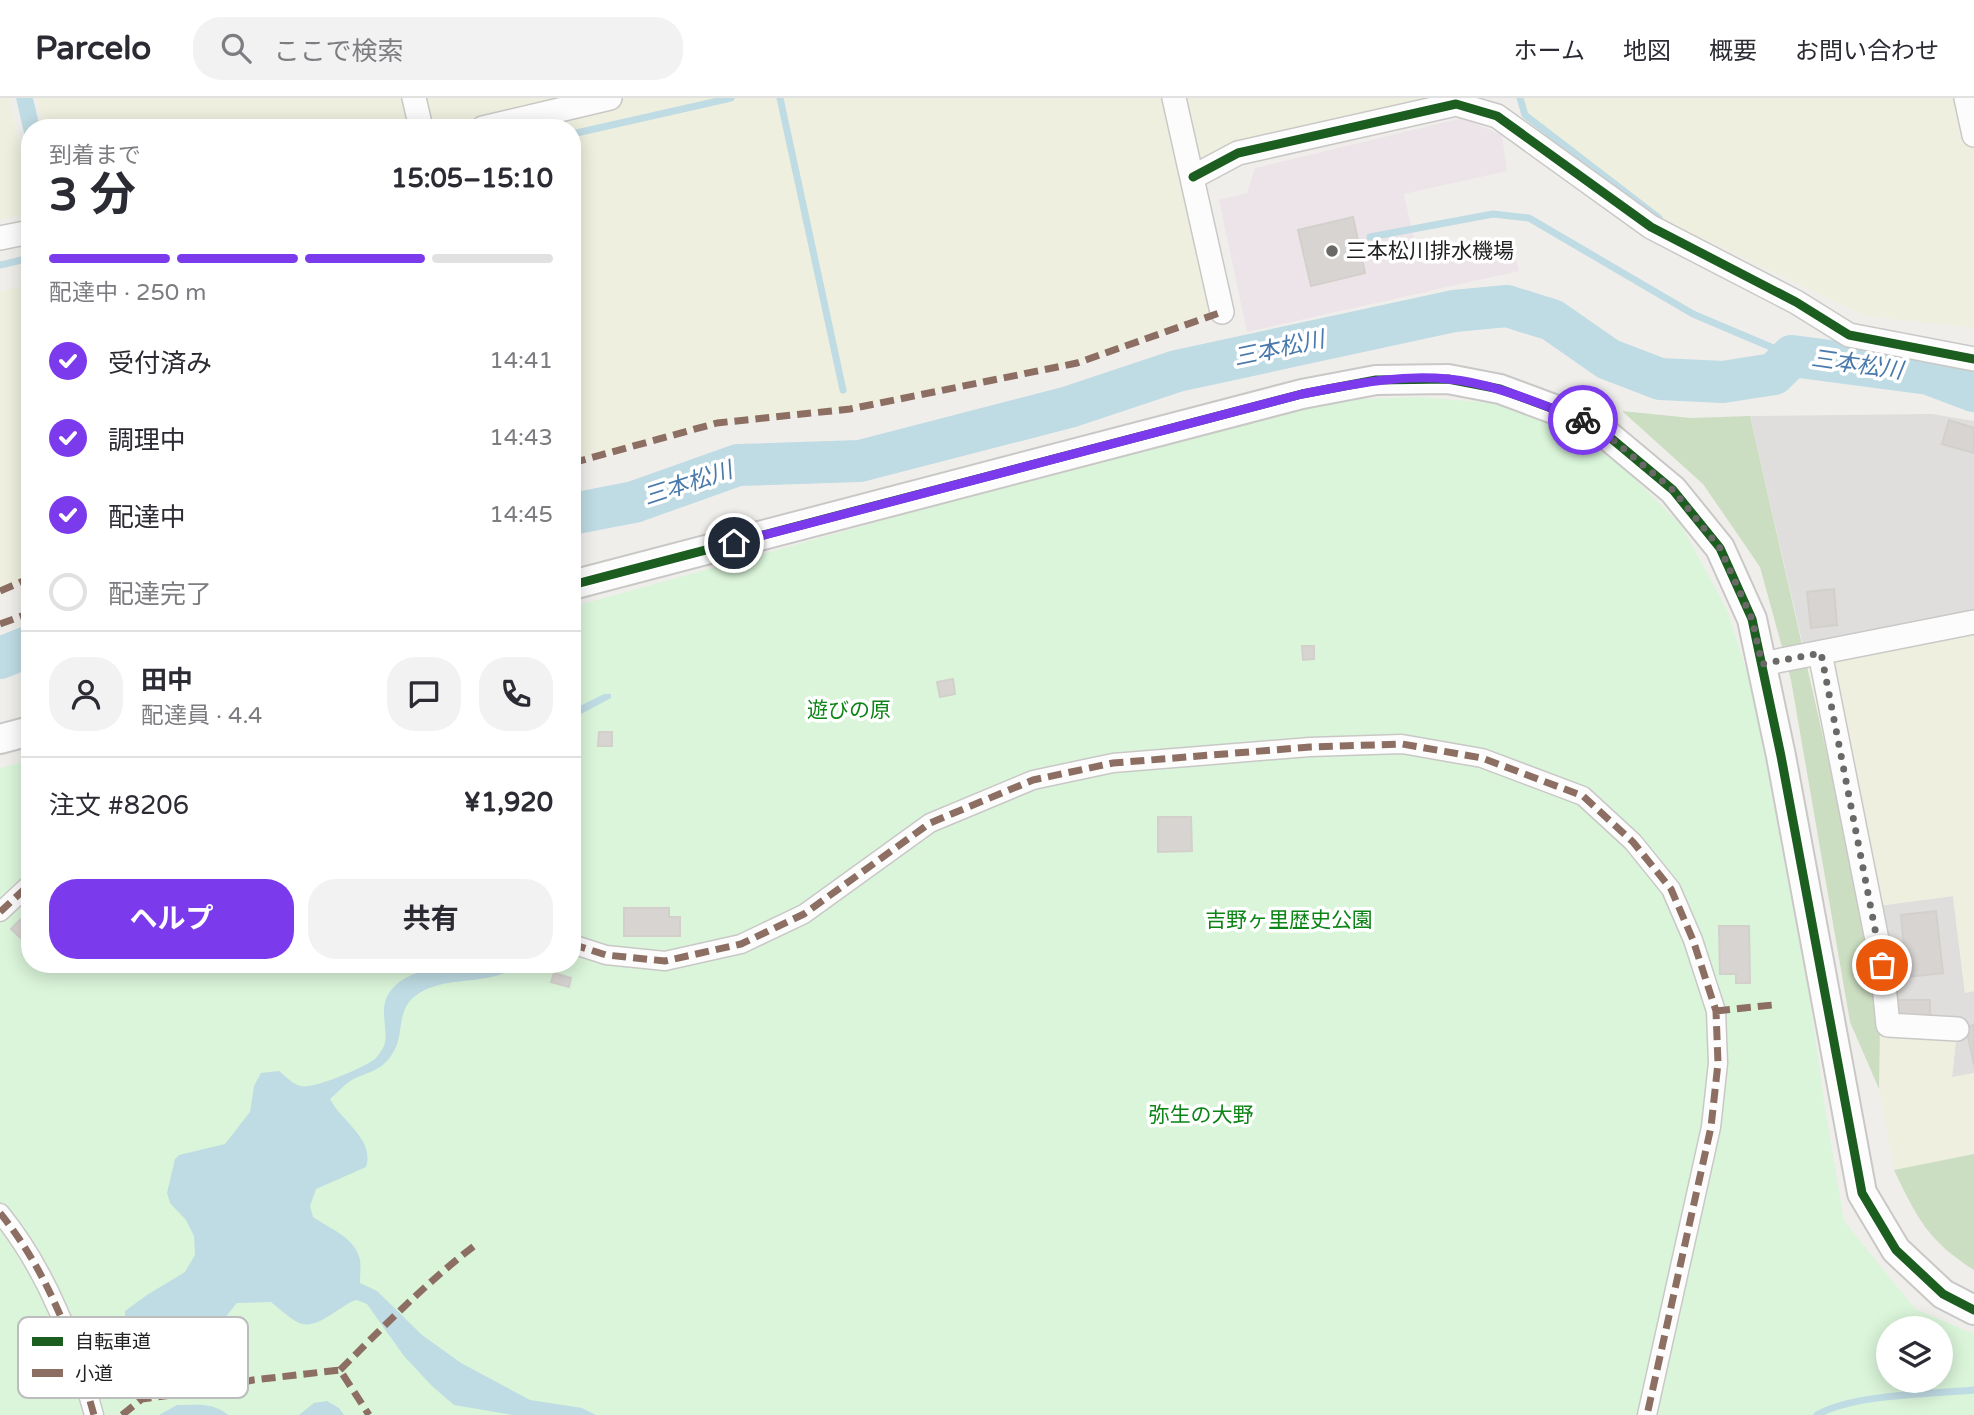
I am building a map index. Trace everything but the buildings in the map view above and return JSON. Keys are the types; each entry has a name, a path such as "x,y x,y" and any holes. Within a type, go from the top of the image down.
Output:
{"street":[{"path":"414,98 419,119"},
{"path":"521,119 610,98"},
{"path":"1174,98 1222,312"},
{"path":"1966,98 1974,135"},
{"path":"1193,177 1238,153 1456,104 1497,116 1651,227 1796,302 1849,335 1974,359"},
{"path":"0,238 21,234"},
{"path":"581,583 1302,394 1376,380 1448,379 1500,389 1594,424 1673,490 1720,548 1752,619 1782,756 1862,1193 1896,1250 1943,1294 1974,1310"},
{"path":"1762,664 1974,622"},
{"path":"1821,653 1882,965 1888,1025 1956,1029"},
{"path":"0,739 21,733"},
{"path":"581,947 606,955 665,961 741,944 804,914 929,823 1033,780 1113,763 1310,747 1402,744 1482,758 1583,796 1633,842 1671,889 1693,940 1716,1011 1718,1063 1711,1127 1647,1415"},
{"path":"0,912 21,892"},
{"path":"0,1213 22,1239 62,1317"},
{"path":"89,1398 94,1415"}],"shaded area":[{"path":"1462,118 1502,135 1507,171 1404,194 1419,262 1511,243 1519,271 1247,332 1219,200 1247,193 1255,168"},
{"path":"1932,414 1974,421 1974,631 1807,663 1750,416"},
{"path":"1953,896 1965,993 1974,991 1974,1073 1952,1078 1957,1030 1880,1026 1862,908"}],"green space":[{"path":"0,98 9,98 21,151 21,215 0,220"},
{"path":"37,98 1443,98 1184,161 1222,312 1077,363 850,409 717,423 581,461 581,119 42,119"},
{"path":"1517,98 1974,98 1974,328 1865,316 1659,218 1523,118"},
{"path":"21,287 21,582 0,591 0,291"},
{"name":"吉野ヶ里歴史公園","path":"1418,397 1493,403 1558,425 1621,465 1681,525 1727,610 1751,685 1809,993 1844,1221 1915,1309 1932,1316 1876,1316 1876,1393 1953,1393 1953,1325 1974,1334 1974,1415 0,1415 0,768 21,762 21,973 581,973 581,604 1064,470 1334,400"},
{"path":"1622,411 1691,418 1750,416 1862,908 1880,1026 1879,1089 1850,1022 1791,680 1760,567 1703,484"},
{"path":"1974,631 1974,991 1965,993 1953,896 1862,908 1807,663"},
{"path":"1880,1026 1957,1029 1952,1077 1974,1073 1974,1154 1894,1170 1879,1089"},
{"path":"1974,1154 1974,1270 1945,1249 1925,1227 1894,1170"}],"water":[{"path":"16,98 33,98 38,119 21,120"},
{"path":"604,694 611,694 611,698 581,714 581,706"},
{"path":"417,973 504,973 483,979 443,984 418,994 406,1007 397,1044 384,1064 350,1081 330,1099 366,1148 366,1167 316,1189 310,1206 313,1217 341,1234 353,1245 360,1260 360,1283 377,1291 422,1335 461,1363 530,1400 582,1408 596,1415 513,1415 454,1405 404,1356 367,1304 357,1300 310,1324 296,1322 271,1302 237,1303 226,1317 126,1317 125,1311 185,1272 195,1255 194,1236 186,1220 170,1203 167,1193 175,1159 179,1155 225,1144 250,1112 254,1086 261,1073 279,1071 295,1084 307,1086 350,1072 375,1059 383,1048 385,1039 384,1010 387,996 403,980"},
{"path":"327,1401 339,1408 344,1415 299,1415 314,1403"},
{"path":"177,1405 210,1406 228,1415 159,1415"}],"waterway":[{"path":"581,132 731,98"},
{"path":"780,98 843,390"},
{"path":"1520,98 1525,115 1659,218"},
{"path":"1370,237 1493,214 1529,218 1693,314 1792,356"},
{"path":"0,265 21,260"},
{"name":"三本松川","path":"581,512 634,502 738,465 860,461 1069,407 1177,371 1454,311 1507,306 1552,320 1608,359 1660,379 1723,382 1774,374 1792,356 1929,374 1974,391"},
{"name":"三本松川","path":"0,658 21,650"},
{"path":"1817,1415 1832,1408 1871,1399 1974,1390"}],"marked path":[{"path":"581,461 717,423 850,409 1077,363 1222,312"},
{"path":"0,591 21,582"},
{"path":"0,624 21,616"},
{"path":"581,947 606,955 665,961 741,944 804,914 930,823 1033,780 1113,763 1310,747 1402,744 1482,758 1583,796 1633,842 1671,889 1693,940 1716,1011 1718,1063 1711,1127 1647,1415"},
{"path":"0,912 21,892"},
{"path":"1716,1011 1773,1005"},
{"path":"0,1213 32,1259 60,1317"},
{"path":"340,1370 422,1290 474,1246"},
{"path":"248,1381 340,1370 369,1415"},
{"path":"89,1398 94,1415"},
{"path":"122,1415 142,1399 150,1398"}],"cycle path":[{"path":"1193,177 1238,153 1456,104 1497,116 1651,227 1796,302 1849,335 1974,359"},
{"path":"581,583 1302,394 1376,380 1448,379 1500,389 1594,424 1673,490 1720,548 1752,619 1781,756 1862,1193 1896,1250 1943,1294 1974,1310"}],"way so far":[{"path":"1583,420 1594,424 1673,490 1720,548 1752,619 1762,664 1821,653 1882,965"}],"place":[{"name":"三本松川排水機場","path":"1332,251"}],"route":[{"path":"734,543 1302,394 1376,380 1448,379 1500,389 1583,420"}],"park label":[{"name":"遊びの原","path":"849,710"},
{"name":"弥生の大野","path":"1201,1115"}]}
